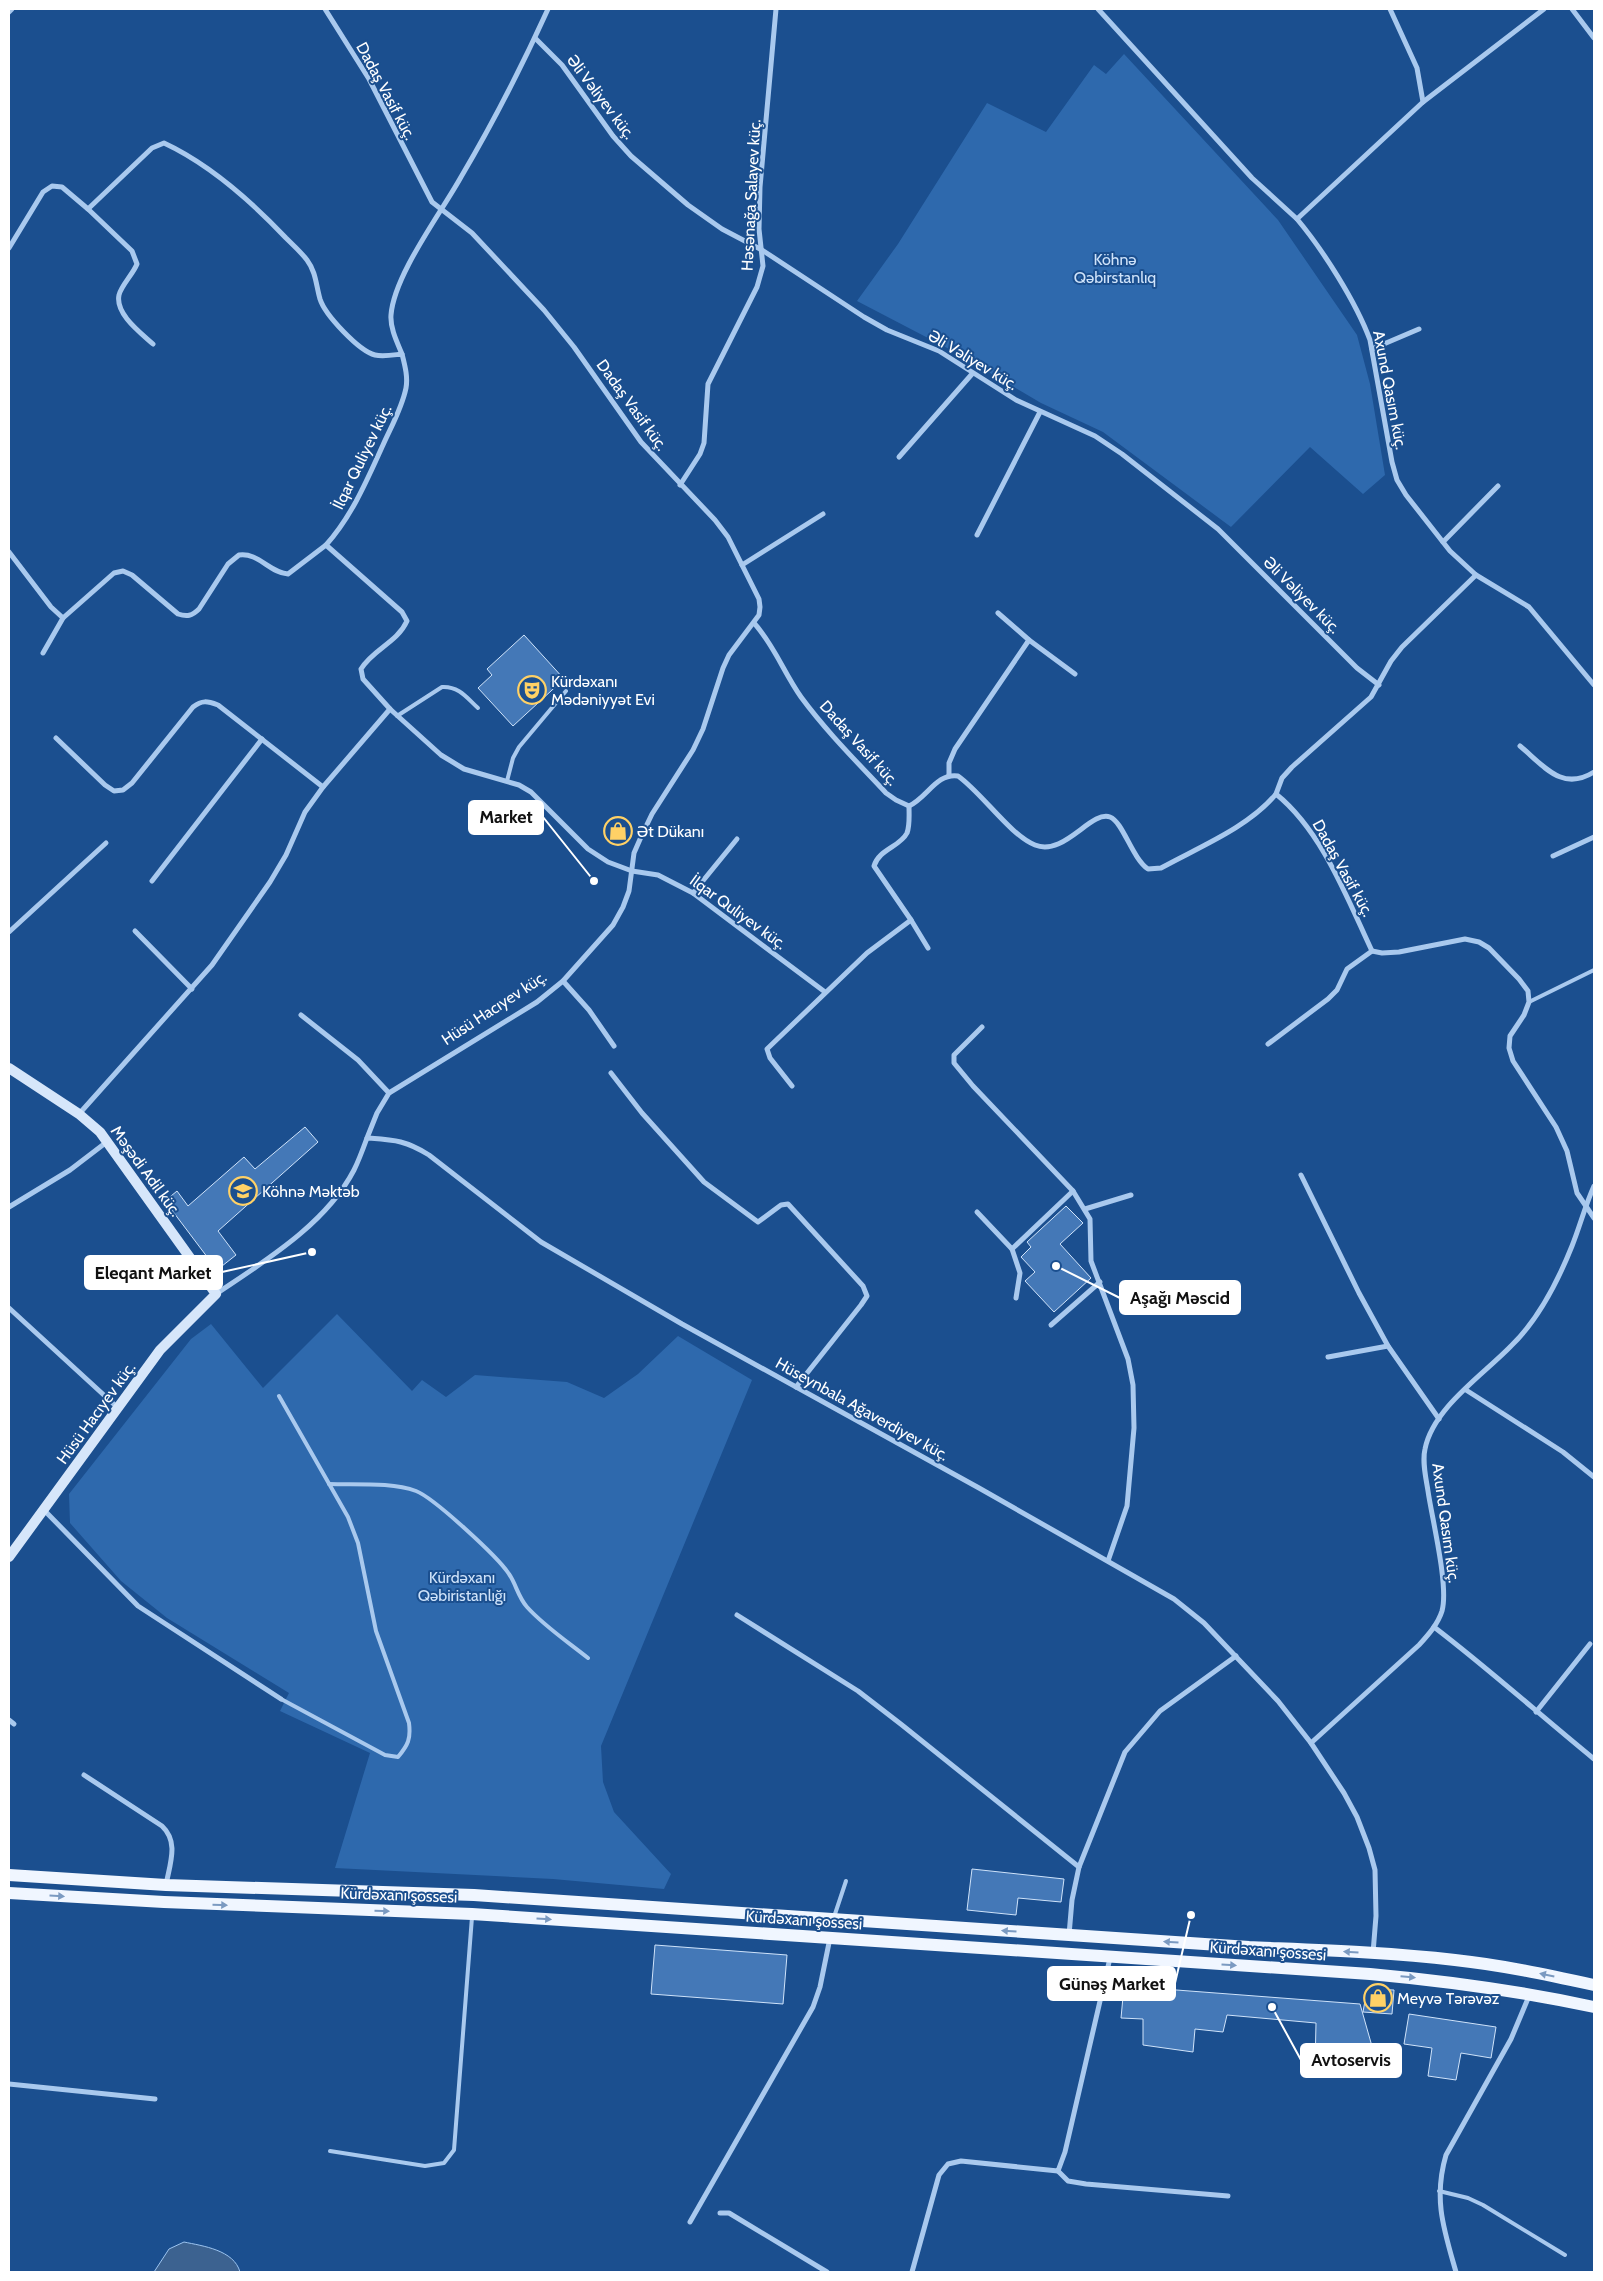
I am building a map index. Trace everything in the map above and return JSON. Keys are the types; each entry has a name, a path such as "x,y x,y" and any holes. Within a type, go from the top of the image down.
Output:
{"main road":[{"name":"Kürdəxanı şossesi","path":"9,1875 166,1885 474,1895 1069,1935 1373,1953 1457,1960 1594,1985"},
{"name":"Kürdəxanı şossesi","path":"9,1893 164,1902 472,1914 1370,1974 1454,1982 1530,1993 1594,2007"},
{"path":"472,1914 474,1895"},
{"path":"1370,1974 1373,1953"}],"street":[{"path":"9,12 12,9"},
{"name":"Dadaş Vasif küç.","path":"325,9 369,79 426,191 441,210 472,233 544,310 574,347 641,442 715,520 728,537 759,600 760,607 754,623 766,637 786,676 814,713 886,793 909,806"},
{"name":"İlqar Quliyev küç.","path":"548,9 535,38 466,170 421,242 395,294 391,314 392,326 406,370 406,387 400,408 357,501 326,545 402,612 407,621 402,632 366,662 361,669 363,679 397,716 427,744 451,762 481,775 519,785 531,792 588,849 608,862 632,871 658,875 693,893 826,992"},
{"name":"Həsənağa Salayev küç.","path":"680,485 700,454 704,443 708,384 757,288 762,266 760,187 776,9"},
{"name":"Axund Qasım küç.","path":"1098,9 1252,178 1297,219 1321,250 1363,322 1372,349 1392,462 1398,480 1406,495 1463,564 1476,575 1529,607 1594,685"},
{"path":"1390,9 1417,68 1423,102"},
{"path":"1297,219 1423,102 1544,9"},
{"path":"1572,9 1594,38"},
{"name":"Əli Vəliyev küç.","path":"535,38 562,65 601,121 631,156 688,205 722,229 762,250 864,317 887,330 939,351 972,374 1040,412 1094,436 1122,454 1218,529 1357,668 1379,685"},
{"path":"88,209 152,148 164,143 179,150 237,192 262,213 308,260 316,277 320,299 326,312 356,343 374,355 402,354"},
{"path":"9,248 43,192 52,186 62,187 132,251 137,264 132,276 120,293 119,304 130,322 154,344"},
{"path":"1372,349 1419,329"},
{"path":"899,457 972,374"},
{"path":"977,535 1040,412"},
{"path":"1443,542 1498,486"},
{"path":"742,565 823,514"},
{"path":"43,653 63,618 114,573 123,571 132,575 178,614 186,617 198,609 228,564 239,555 250,555 281,574 288,574 326,545"},
{"path":"9,552 51,607 63,618"},
{"path":"928,948 874,866 876,859 906,836 909,827 909,806 918,801 938,781 949,775 958,776 1020,836 1034,845 1044,848 1057,845 1100,817 1110,817 1118,823 1139,863 1148,869 1161,868 1250,819 1266,806 1276,794 1282,778 1292,766 1371,697 1391,661 1402,646 1476,575"},
{"path":"998,613 1030,640 1076,674"},
{"name":"Hüsü Hacıyev küç.","path":"367,1138 376,1113 389,1093 536,1002 563,981 613,925 630,891 634,853 652,814 693,750 703,729 726,661 739,640 754,623"},
{"path":"949,775 949,763 955,749 1030,640"},
{"path":"56,738 105,785 114,791 123,790 132,783 186,715 200,702 208,701 218,705 323,787"},
{"path":"79,1114 212,965 286,856 305,812 323,787 390,709"},
{"path":"152,881 262,739"},
{"path":"1520,746 1556,776 1567,780 1582,780 1594,772"},
{"name":"Dadaş Vasif küç.","path":"1276,794 1300,816 1320,848 1372,951"},
{"path":"1553,856 1594,838"},
{"path":"693,893 737,839"},
{"path":"9,932 106,843"},
{"path":"792,1086 770,1058 767,1048 867,953 911,920"},
{"path":"135,931 192,989"},
{"path":"1268,1044 1328,999 1337,990 1347,969 1372,951 1382,954 1399,952 1465,939 1479,942 1489,948 1528,991 1529,1002 1524,1016 1510,1036 1509,1048 1513,1061 1556,1127 1567,1151 1577,1192 1594,1218"},
{"path":"563,981 589,1010 614,1046"},
{"path":"300,1015 358,1060 389,1093"},
{"path":"982,1027 954,1055 954,1063 973,1086 1073,1191 1086,1209 1090,1219 1091,1261 1128,1359 1134,1392 1134,1428 1127,1506 1108,1561"},
{"name":"Məşədi Adil küç.","path":"9,1068 79,1114 108,1141 216,1294"},
{"path":"611,1073 642,1113 704,1182 758,1222 781,1205 788,1204 864,1286 867,1296 861,1305 796,1387"},
{"path":"216,1294 276,1254 329,1205 354,1170 367,1138"},
{"name":"Hüseynbala Ağaverdiyev küç.","path":"367,1138 400,1140 414,1146 429,1155 541,1242 674,1319 1108,1561 1174,1599 1204,1623 1278,1701 1311,1743 1357,1818 1369,1848 1375,1870 1373,1953"},
{"path":"9,1207 70,1170 108,1141"},
{"path":"1301,1175 1359,1293 1388,1346 1439,1419"},
{"name":"Axund Qasım küç.","path":"1311,1743 1419,1645 1434,1627 1442,1610 1443,1587 1426,1478 1424,1451 1430,1434 1439,1419 1466,1390 1513,1345 1548,1297 1573,1246 1585,1206 1594,1186"},
{"path":"1012,1249 1073,1191"},
{"path":"1086,1209 1131,1195"},
{"path":"977,1212 1012,1249 1020,1272 1016,1298"},
{"path":"1050,1325 1100,1282"},
{"name":"Hüsü Hacıyev küç.","path":"9,1557 160,1350 216,1294"},
{"path":"9,1308 118,1408"},
{"path":"1328,1357 1388,1346"},
{"path":"1466,1390 1563,1452 1594,1478"},
{"path":"43,1509 138,1606 281,1699"},
{"path":"737,1615 858,1691 1078,1867"},
{"path":"1434,1627 1470,1654 1536,1712 1594,1759"},
{"path":"1536,1712 1590,1644"},
{"path":"1069,1935 1072,1900 1078,1867 1125,1752 1160,1711 1236,1656"},
{"path":"9,1720 14,1724"},
{"path":"84,1775 162,1826 170,1834 173,1844 166,1885"},
{"path":"690,2222 813,2007 820,1987 830,1938"},
{"path":"1058,2171 1065,2152 1110,1957"},
{"path":"1456,2272 1440,2217 1440,2175 1446,2155 1520,2022 1530,1993"},
{"path":"9,2084 155,2099"},
{"path":"912,2272 939,2175 948,2164 961,2162 1058,2171 1068,2181 1086,2184 1228,2196"},
{"path":"720,2213 729,2213 827,2272"}],"lane":[{"path":"397,716 442,687 450,686 458,690 478,708"},
{"path":"507,781 513,758 519,747 566,691"},
{"path":"1529,1002 1594,970"},
{"path":"279,1396 348,1517 358,1544 376,1631 409,1723 410,1736 408,1745 398,1757 385,1755 281,1699"},
{"path":"329,1484 399,1487 416,1491 434,1503 500,1562 510,1575 520,1599 529,1609 588,1658"},
{"path":"834,1919 846,1881"},
{"path":"330,2151 425,2166 444,2163 454,2150 472,1914"},
{"path":"1439,2191 1468,2198 1483,2205 1565,2254"}],"green space":[{"name":"Köhnə Qəbirstanlıq","path":"1124,54 1278,220 1357,335 1370,384 1385,475 1363,494 1310,447 1231,527 1103,432 1041,403 951,350 857,301 898,244 987,103 1046,132 1094,65 1106,74"},
{"name":"Kürdəxanı Qəbiristanlığı","path":"337,1314 412,1391 422,1380 446,1397 475,1375 567,1382 604,1398 638,1374 678,1336 752,1380 601,1746 603,1782 614,1812 671,1874 664,1889 553,1879 335,1868 370,1753 280,1711 289,1693 167,1618 121,1581 70,1523 69,1494 191,1339 211,1324 263,1388"}],"shaded area":[{"path":"184,2242 208,2247 225,2254 237,2265 240,2272 154,2272 169,2249"}],"building":[{"path":"524,635 564,679 513,726 478,688 492,675 487,669"},
{"path":"305,1127 318,1142 218,1231 236,1255 217,1270 165,1201 177,1191 188,1206 244,1157 255,1169"},
{"path":"1066,1206 1083,1223 1060,1244 1091,1278 1054,1312 1025,1281 1035,1272 1021,1257 1031,1247 1027,1242"},
{"path":"972,1869 1064,1879 1061,1902 1018,1898 1016,1915 967,1910"},
{"path":"655,1945 787,1955 783,2004 651,1994"},
{"path":"1124,1986 1360,2004 1379,2071 1315,2067 1316,2023 1227,2015 1223,2032 1195,2029 1193,2052 1143,2045 1143,2019 1121,2018"},
{"path":"1367,1989 1394,1990 1392,2014 1363,2012"},
{"path":"1409,2014 1496,2027 1491,2058 1461,2053 1456,2080 1428,2076 1432,2048 1404,2044"}],"place":[{"name":"Kürdəxanı Mədəniyyət Evi","path":"532,690"},
{"name":"Ət Dükanı","path":"618,831"},
{"name":"Market","path":"594,881"},
{"name":"Köhnə Məktəb","path":"243,1191"},
{"name":"Eleqant Market","path":"312,1252"},
{"name":"Aşağı Məscid","path":"1056,1266"},
{"name":"Günəş Market","path":"1191,1915"},
{"name":"Meyvə Tərəvəz","path":"1378,1998"},
{"name":"Avtoservis","path":"1272,2007"}]}
